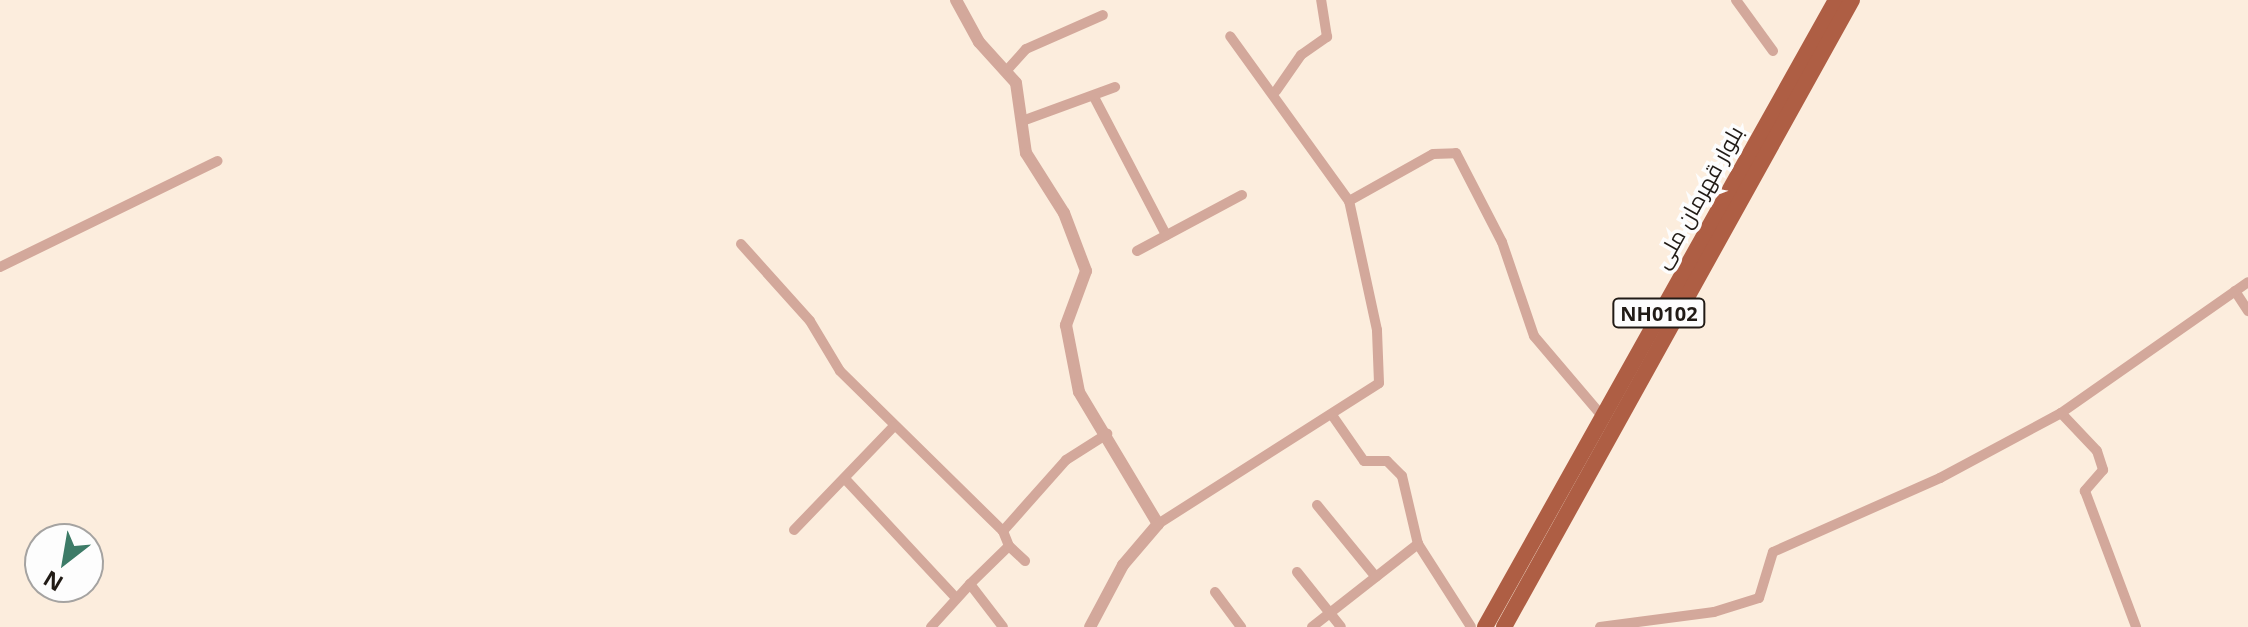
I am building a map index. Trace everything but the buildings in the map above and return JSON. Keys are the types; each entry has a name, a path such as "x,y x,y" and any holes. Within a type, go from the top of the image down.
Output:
{"highway":[{"name":"بلوار قهرمان ملی","path":"1485,627 1836,0"},
{"name":"بلوار قهرمان ملی","path":"1504,627 1852,0"}],"street":[{"path":"956,0 979,42 1008,69 1025,120 1026,153 1064,213 1086,271 1066,325 1079,392 1107,434 1158,524"},
{"path":"1276,91 1301,55 1327,37 1321,0"},
{"path":"1736,0 1773,51"},
{"path":"1008,69 1026,49 1103,15"},
{"path":"1090,627 1123,565 1158,524 1379,383 1377,330 1349,201 1276,91 1230,36"},
{"path":"1025,120 1115,87"},
{"path":"1094,97 1166,235"},
{"path":"1349,201 1433,154 1456,153 1502,242 1534,336 1602,416"},
{"path":"0,267 217,161"},
{"path":"1137,251 1242,195"},
{"path":"741,244 810,321 840,371 1003,531 1009,546 1025,561"},
{"path":"1600,627 1747,605 1759,598 1773,552 1940,478 2061,413 2248,282"},
{"path":"2235,291 2248,311"},
{"path":"2061,413 2097,451 2103,470 2085,491 2136,627"},
{"path":"1332,415 1364,461 1387,461 1402,476 1418,544 1471,627"},
{"path":"794,530 847,481 894,426"},
{"path":"1003,531 1066,460 1107,434"},
{"path":"847,481 955,597"},
{"path":"1317,505 1376,577"},
{"path":"1312,627 1418,544"},
{"path":"931,627 955,597 1009,546"},
{"path":"1297,572 1341,627"},
{"path":"970,584 1003,627"},
{"path":"1215,592 1241,627"}]}
